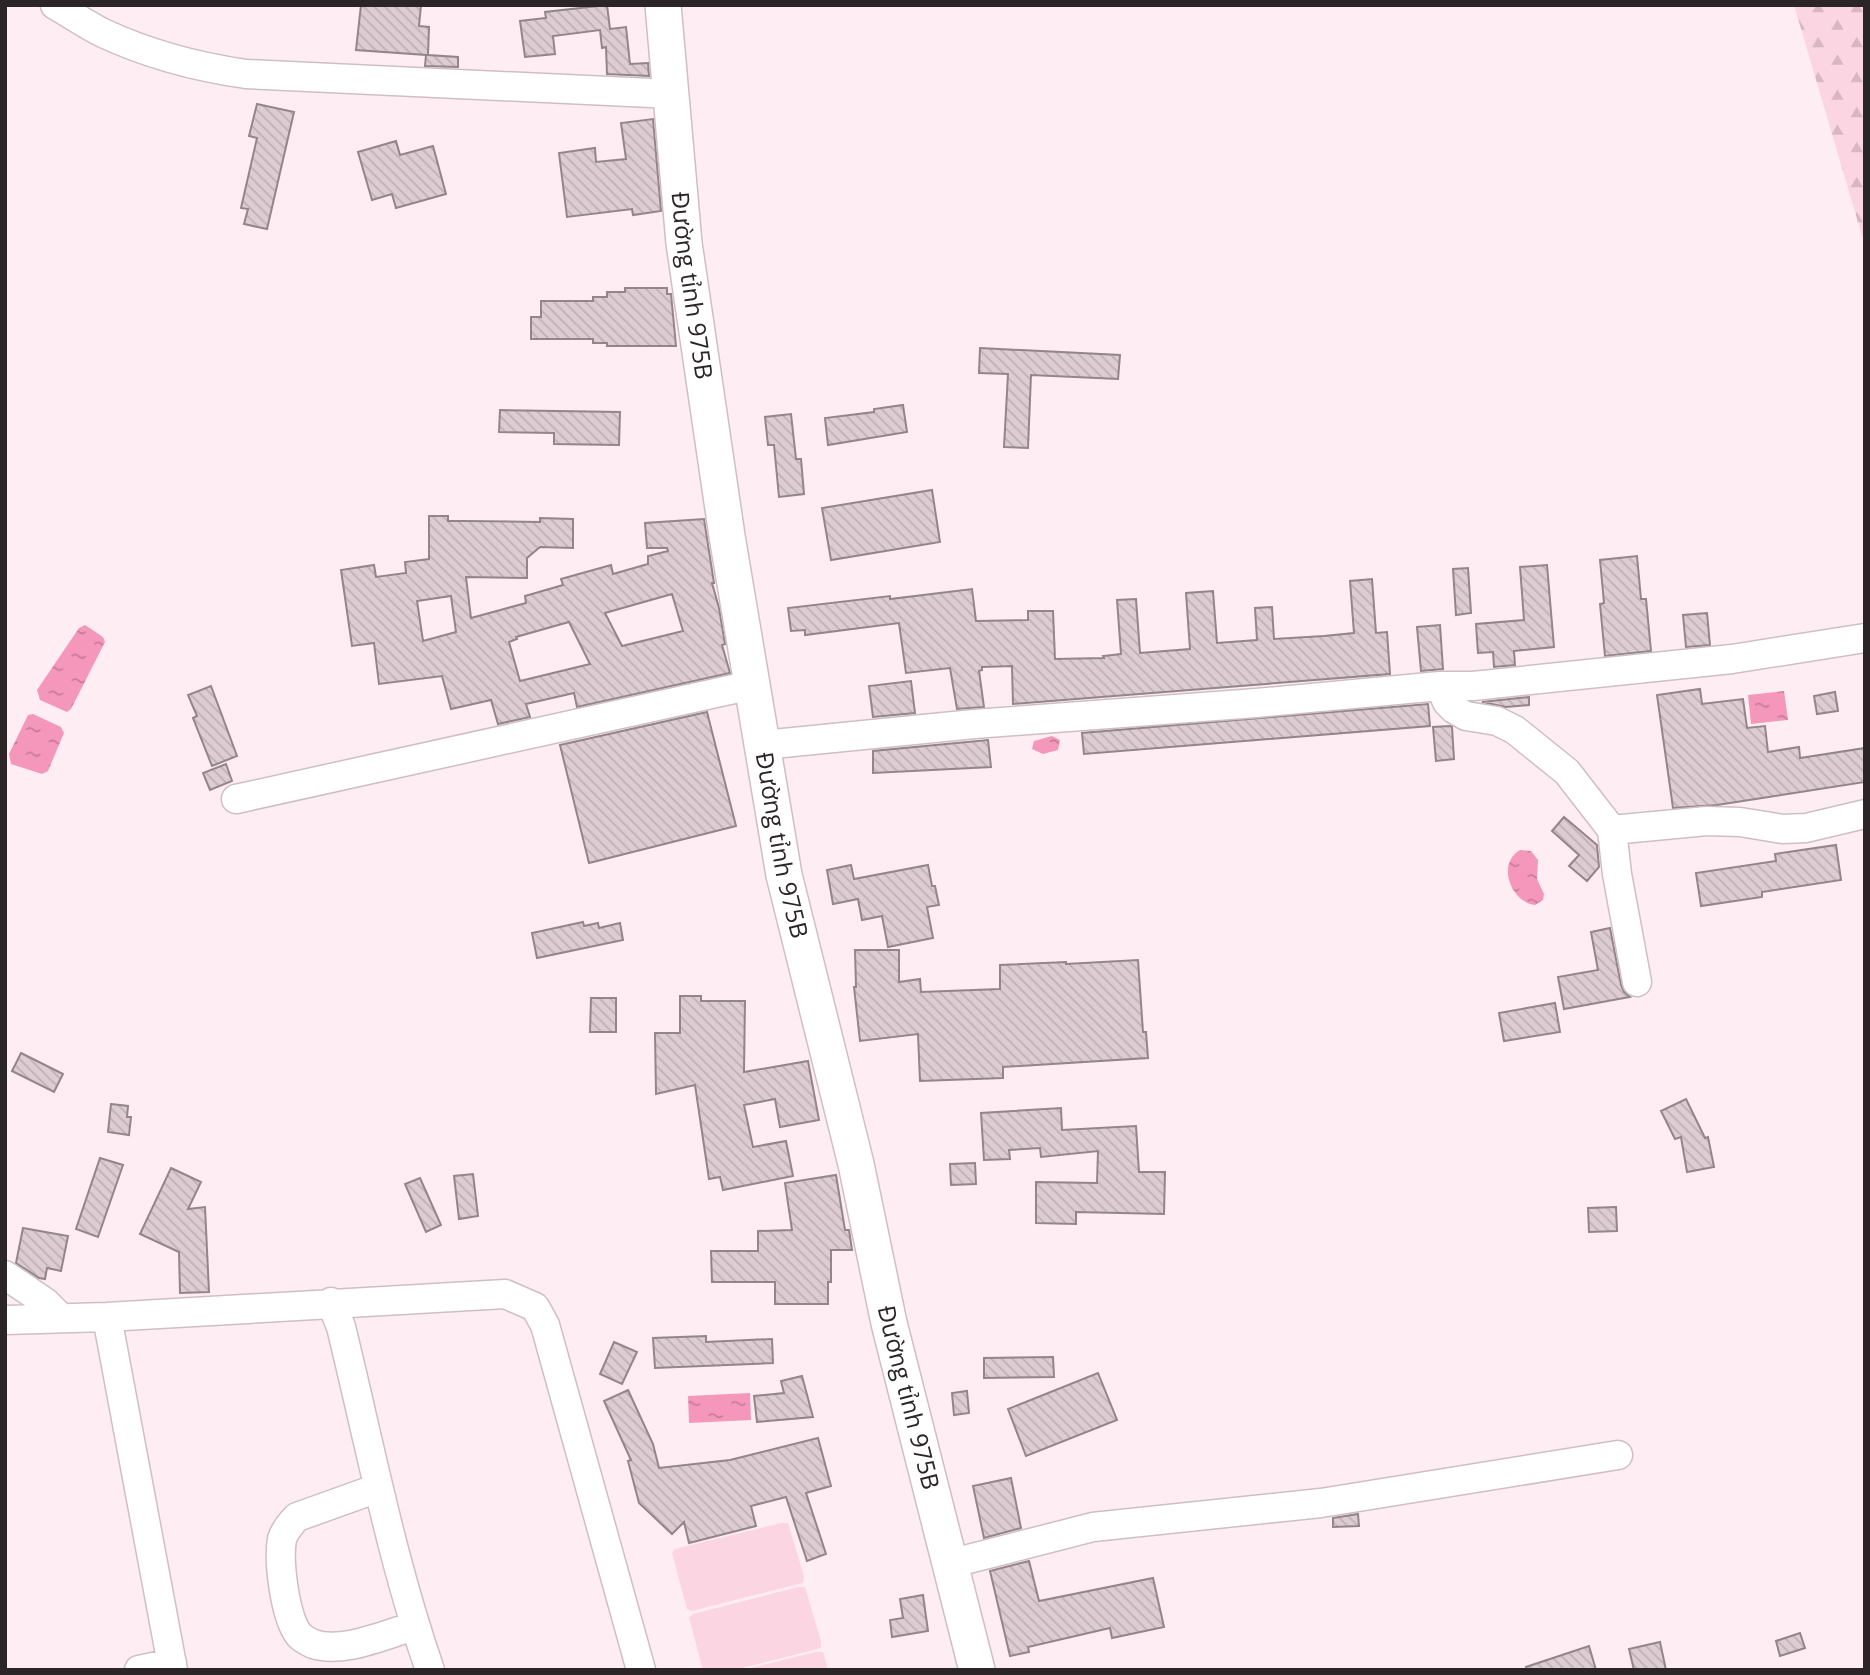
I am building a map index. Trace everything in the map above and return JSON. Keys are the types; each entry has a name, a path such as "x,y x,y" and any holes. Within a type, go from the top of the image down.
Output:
{"main road":[{"name":"Đường tỉnh 975B","path":"663,5 684,243 751,685 764,745 784,875 856,1164 889,1323 977,1670"}],"street":[{"path":"55,5 103,32 155,53 214,69 246,74 672,94"},
{"path":"764,745 974,724 1256,703 1440,685 1473,685 1732,659 1865,638"},
{"path":"236,799 751,685"},
{"path":"1440,685 1447,702 1454,709 1466,716 1497,721 1515,730 1567,772 1612,830 1617,874 1637,982"},
{"path":"1612,830 1707,821 1740,822 1783,829 1806,828 1865,814"},
{"path":"5,1275 45,1302 61,1318"},
{"path":"5,1320 107,1317 505,1294 535,1307 545,1325 641,1670"},
{"path":"331,1302 341,1326 378,1488 415,1626 430,1670"},
{"path":"107,1317 173,1666 139,1670"},
{"path":"948,1564 1093,1527 1321,1503 1618,1455"},
{"path":"378,1488 297,1517 288,1526 282,1539 281,1564 291,1617 300,1636 313,1644 331,1646 348,1645 415,1626"}],"green space":[{"path":"1794,5 1865,5 1865,246"},
{"path":"788,1523 804,1576 803,1583 692,1611 687,1609 672,1553 675,1549"},
{"path":"805,1587 821,1648 734,1670 703,1670 689,1618 693,1614"},
{"path":"823,1652 828,1670 743,1670"}],"water":[{"path":"85,625 103,637 105,642 67,712 40,700 37,690 79,628"},
{"path":"1784,691 1788,720 1751,724 1748,695"},
{"path":"33,714 61,727 64,733 48,771 42,774 11,764 9,754 28,715"},
{"path":"1052,736 1060,740 1058,750 1043,754 1032,749 1034,741"},
{"path":"1520,850 1531,851 1538,860 1537,879 1544,894 1543,900 1535,905 1519,897 1510,882 1509,864"},
{"path":"750,1393 751,1420 689,1423 688,1396"}],"building":[{"path":"361,5 421,5 419,26 429,27 428,55 458,57 458,67 425,66 426,55 356,50"},
{"path":"607,5 610,29 626,27 630,64 648,63 649,76 607,74 606,47 602,48 600,30 553,36 555,54 525,57 520,21 546,18 545,12"},
{"path":"257,104 294,112 267,229 244,224 248,209 241,208 257,138 249,136"},
{"path":"653,119 661,211 633,215 632,209 567,217 559,153 595,148 596,162 626,159 621,123"},
{"path":"396,141 400,155 433,146 446,194 396,208 392,194 372,200 358,152"},
{"path":"625,288 667,288 667,294 671,294 676,346 607,346 607,343 593,343 593,339 531,339 531,317 541,317 541,301 593,301 593,297 607,297 607,292 625,292"},
{"path":"980,348 1120,355 1118,379 1031,375 1028,448 1004,447 1008,374 979,373"},
{"path":"903,405 907,432 828,445 825,418 874,412 874,409"},
{"path":"500,410 620,412 619,445 554,444 554,433 499,432"},
{"path":"791,414 796,459 801,459 804,494 779,497 774,445 768,445 765,417"},
{"path":"932,490 940,542 831,560 822,508"},
{"path":"429,516 448,516 448,521 540,522 540,518 573,519 573,548 540,547 527,558 527,578 466,577 471,618 526,603 525,596 563,585 561,579 611,565 613,574 648,564 648,556 668,551 667,548 647,548 645,523 704,519 712,583 725,644 722,645 730,673 577,707 574,693 526,704 530,717 498,724 491,700 451,709 442,676 379,684 374,643 352,646 341,570 374,565 376,577 406,573 405,562 429,559","holes":["672,594 683,631 622,646 605,613","451,596 456,632 423,641 417,601","569,622 590,664 520,681 509,642 517,639 516,637"]},
{"path":"1637,556 1641,599 1646,599 1651,651 1605,656 1600,604 1604,603 1600,560"},
{"path":"1547,565 1554,647 1514,651 1515,665 1494,667 1493,652 1478,653 1476,624 1524,620 1520,567"},
{"path":"1468,568 1471,613 1456,615 1453,569"},
{"path":"1372,579 1376,633 1387,632 1390,674 1013,704 1012,666 982,667 979,671 984,707 957,709 950,668 906,673 899,623 805,635 805,630 791,631 788,608 972,589 976,621 1028,620 1028,611 1053,611 1055,659 1104,658 1103,656 1121,654 1117,600 1136,599 1140,653 1190,649 1186,593 1213,591 1217,643 1257,640 1255,608 1272,607 1274,639 1324,636 1354,633 1350,581"},
{"path":"1707,613 1710,645 1686,647 1683,615"},
{"path":"1440,625 1443,669 1421,671 1417,627"},
{"path":"911,681 915,713 873,717 869,686"},
{"path":"211,686 237,756 212,766 193,718 197,716 188,695"},
{"path":"1700,689 1702,704 1743,699 1747,728 1765,726 1768,752 1799,747 1800,758 1865,748 1865,782 1717,805 1673,808 1657,695"},
{"path":"1835,692 1838,711 1817,714 1814,696"},
{"path":"1529,697 1529,705 1506,707 1482,702"},
{"path":"1428,704 1430,726 1084,754 1082,733"},
{"path":"707,712 736,826 589,863 560,745"},
{"path":"1450,726 1454,759 1436,761 1433,727"},
{"path":"988,740 991,767 873,773 873,751"},
{"path":"226,764 232,781 210,790 203,773"},
{"path":"1564,817 1597,845 1599,867 1587,881 1569,866 1579,855 1552,831"},
{"path":"1836,845 1841,880 1762,892 1762,897 1701,906 1696,873 1776,861 1775,854"},
{"path":"851,865 854,879 928,865 939,905 927,907 933,938 888,947 882,916 862,920 858,899 833,904 827,870"},
{"path":"583,922 584,926 598,923 599,928 620,923 623,940 537,958 532,933"},
{"path":"1610,928 1621,985 1630,997 1564,1009 1558,977 1598,970 1591,932"},
{"path":"855,950 899,950 899,982 920,979 921,992 1000,989 1000,965 1138,960 1143,1032 1146,1032 1148,1058 1003,1067 1003,1078 920,1081 918,1034 860,1041 854,987"},
{"path":"680,996 701,996 701,1001 745,1001 744,1072 808,1061 819,1120 780,1127 775,1099 744,1105 753,1147 786,1141 793,1176 723,1190 720,1177 709,1179 695,1085 656,1094 655,1033 680,1033"},
{"path":"591,998 616,998 616,1032 590,1032"},
{"path":"1555,1003 1560,1032 1504,1041 1499,1013"},
{"path":"21,1053 63,1074 54,1092 12,1071"},
{"path":"1686,1099 1705,1138 1708,1137 1714,1167 1687,1172 1681,1137 1675,1139 1661,1111"},
{"path":"111,1104 128,1106 127,1117 131,1117 129,1135 108,1132"},
{"path":"1061,1108 1062,1130 1136,1126 1139,1172 1165,1172 1164,1214 1076,1212 1076,1224 1036,1223 1036,1182 1097,1183 1098,1151 1041,1157 1040,1148 1009,1150 1010,1159 984,1160 981,1113"},
{"path":"100,1158 123,1165 98,1237 76,1229"},
{"path":"975,1163 976,1184 951,1185 950,1164"},
{"path":"171,1168 201,1182 188,1209 205,1207 209,1292 180,1293 179,1252 140,1234"},
{"path":"473,1174 478,1216 459,1219 454,1176"},
{"path":"836,1175 845,1230 849,1230 852,1250 831,1250 828,1304 775,1304 775,1282 712,1282 711,1251 758,1251 758,1231 792,1230 785,1183"},
{"path":"420,1178 441,1225 426,1232 405,1184"},
{"path":"1616,1207 1617,1231 1589,1232 1588,1208"},
{"path":"23,1228 68,1236 61,1271 47,1268 45,1279 39,1278 16,1263"},
{"path":"706,1336 706,1342 772,1339 773,1363 655,1368 653,1338"},
{"path":"614,1342 637,1352 622,1384 600,1374"},
{"path":"1053,1357 1054,1377 984,1378 984,1358"},
{"path":"1098,1373 1117,1420 1026,1456 1008,1409"},
{"path":"802,1376 813,1417 757,1422 754,1396 784,1393 781,1381"},
{"path":"628,1390 653,1444 659,1468 730,1460 818,1438 831,1486 806,1493 826,1554 807,1561 786,1497 751,1506 756,1526 689,1543 684,1522 672,1534 639,1503 628,1461 631,1460 604,1401"},
{"path":"967,1391 969,1413 954,1415 952,1393"},
{"path":"1011,1478 1021,1528 984,1538 973,1486"},
{"path":"1358,1514 1359,1526 1333,1527 1333,1518"},
{"path":"1029,1561 1039,1601 1153,1578 1164,1627 1112,1638 1110,1628 1028,1647 1029,1652 1010,1656 990,1571"},
{"path":"923,1595 928,1631 892,1637 890,1620 903,1618 900,1599"},
{"path":"1800,1633 1805,1648 1780,1656 1776,1641"},
{"path":"1660,1642 1666,1670 1634,1670 1629,1649"},
{"path":"1589,1646 1596,1670 1527,1670 1526,1667"}]}
